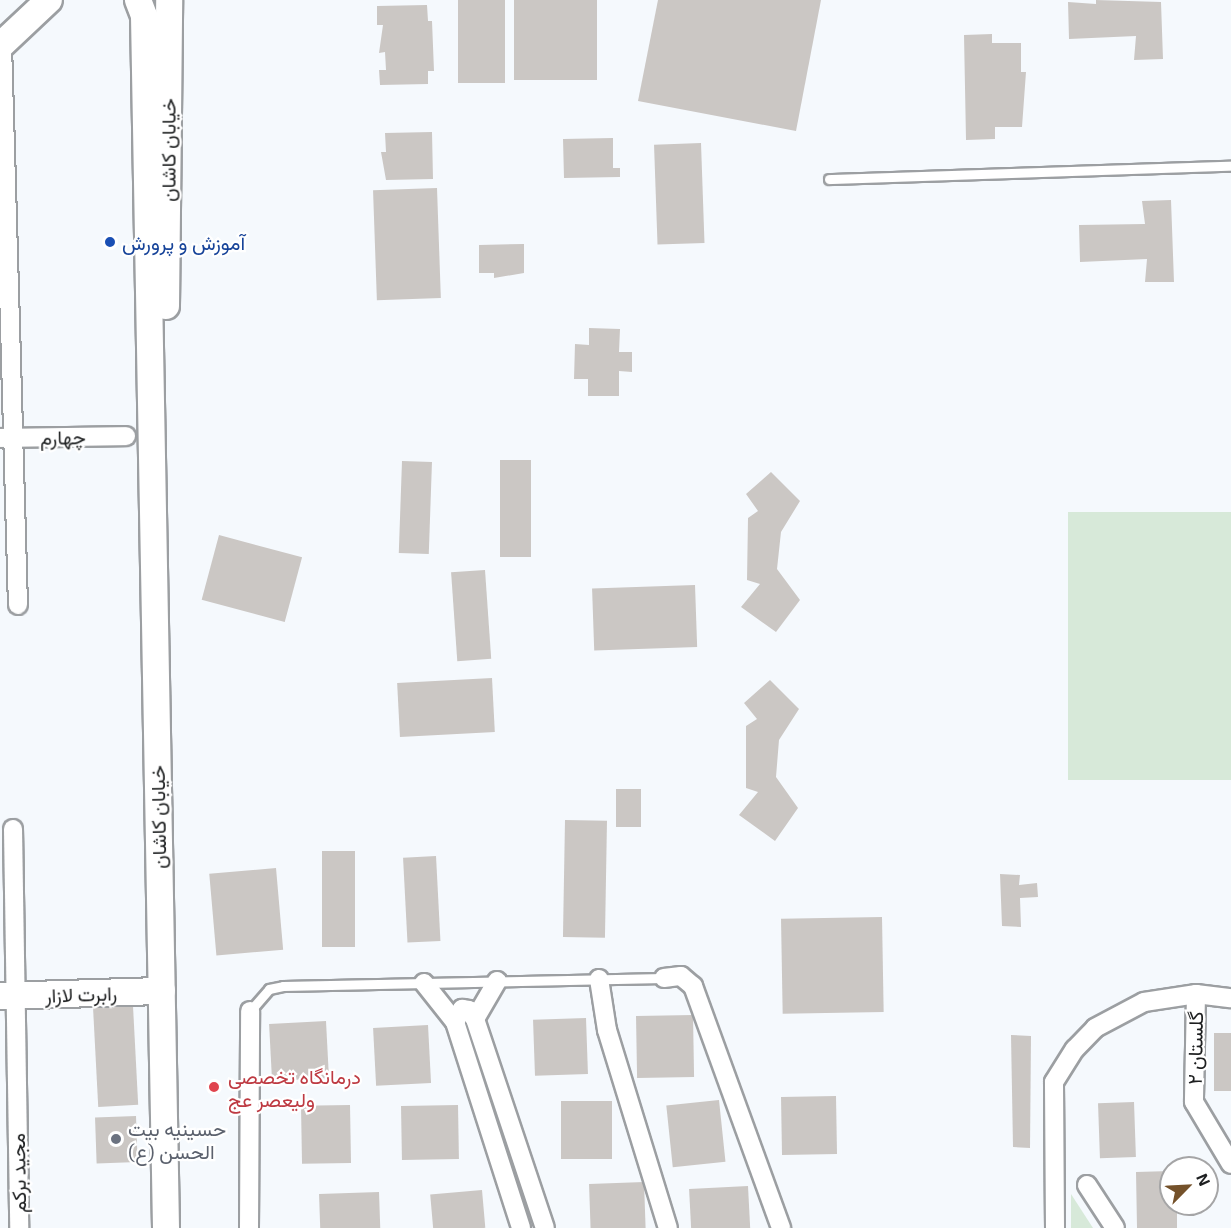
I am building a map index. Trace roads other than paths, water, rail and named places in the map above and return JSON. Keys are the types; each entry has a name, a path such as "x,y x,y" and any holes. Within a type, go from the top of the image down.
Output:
{"street":[{"path":"18,605 7,438 1,45 49,0"},
{"name":"خیابان کاشان","path":"138,0 144,16 166,1228"},
{"name":"خیابان کاشان","path":"151,407 166,339 169,0"},
{"name":"چهارم","path":"7,438 126,436"},
{"name":"مجید برکم","path":"13,829 8,996 19,1228"},
{"path":"664,978 681,976 693,986 781,1228"},
{"path":"599,979 606,1030 668,1228"},
{"path":"475,1019 496,981"},
{"path":"424,983 455,1022 521,1228"},
{"name":"رابرت لازار","path":"8,996 162,992"},
{"path":"1055,1228 1054,1082 1075,1049 1095,1029 1118,1013 1144,1002 1196,994 1231,998"},
{"name":"گلستان ۲","path":"1196,994 1194,1102 1231,1164"},
{"path":"455,1022 462,1009 469,1010 475,1019 545,1228"},
{"path":"249,1228 250,1011"},
{"path":"1087,1185 1115,1228"}],"lane":[{"path":"829,179 1231,166"},
{"path":"250,1011 269,989 283,986 664,978"}],"place":[{"name":"آموزش و پرورش","path":"110,242"},
{"name":"درمانگاه تخصصی ولیعصر عج","path":"214,1087"},
{"name":"حسینیه بیت الحسن (ع)","path":"116,1139"}]}
